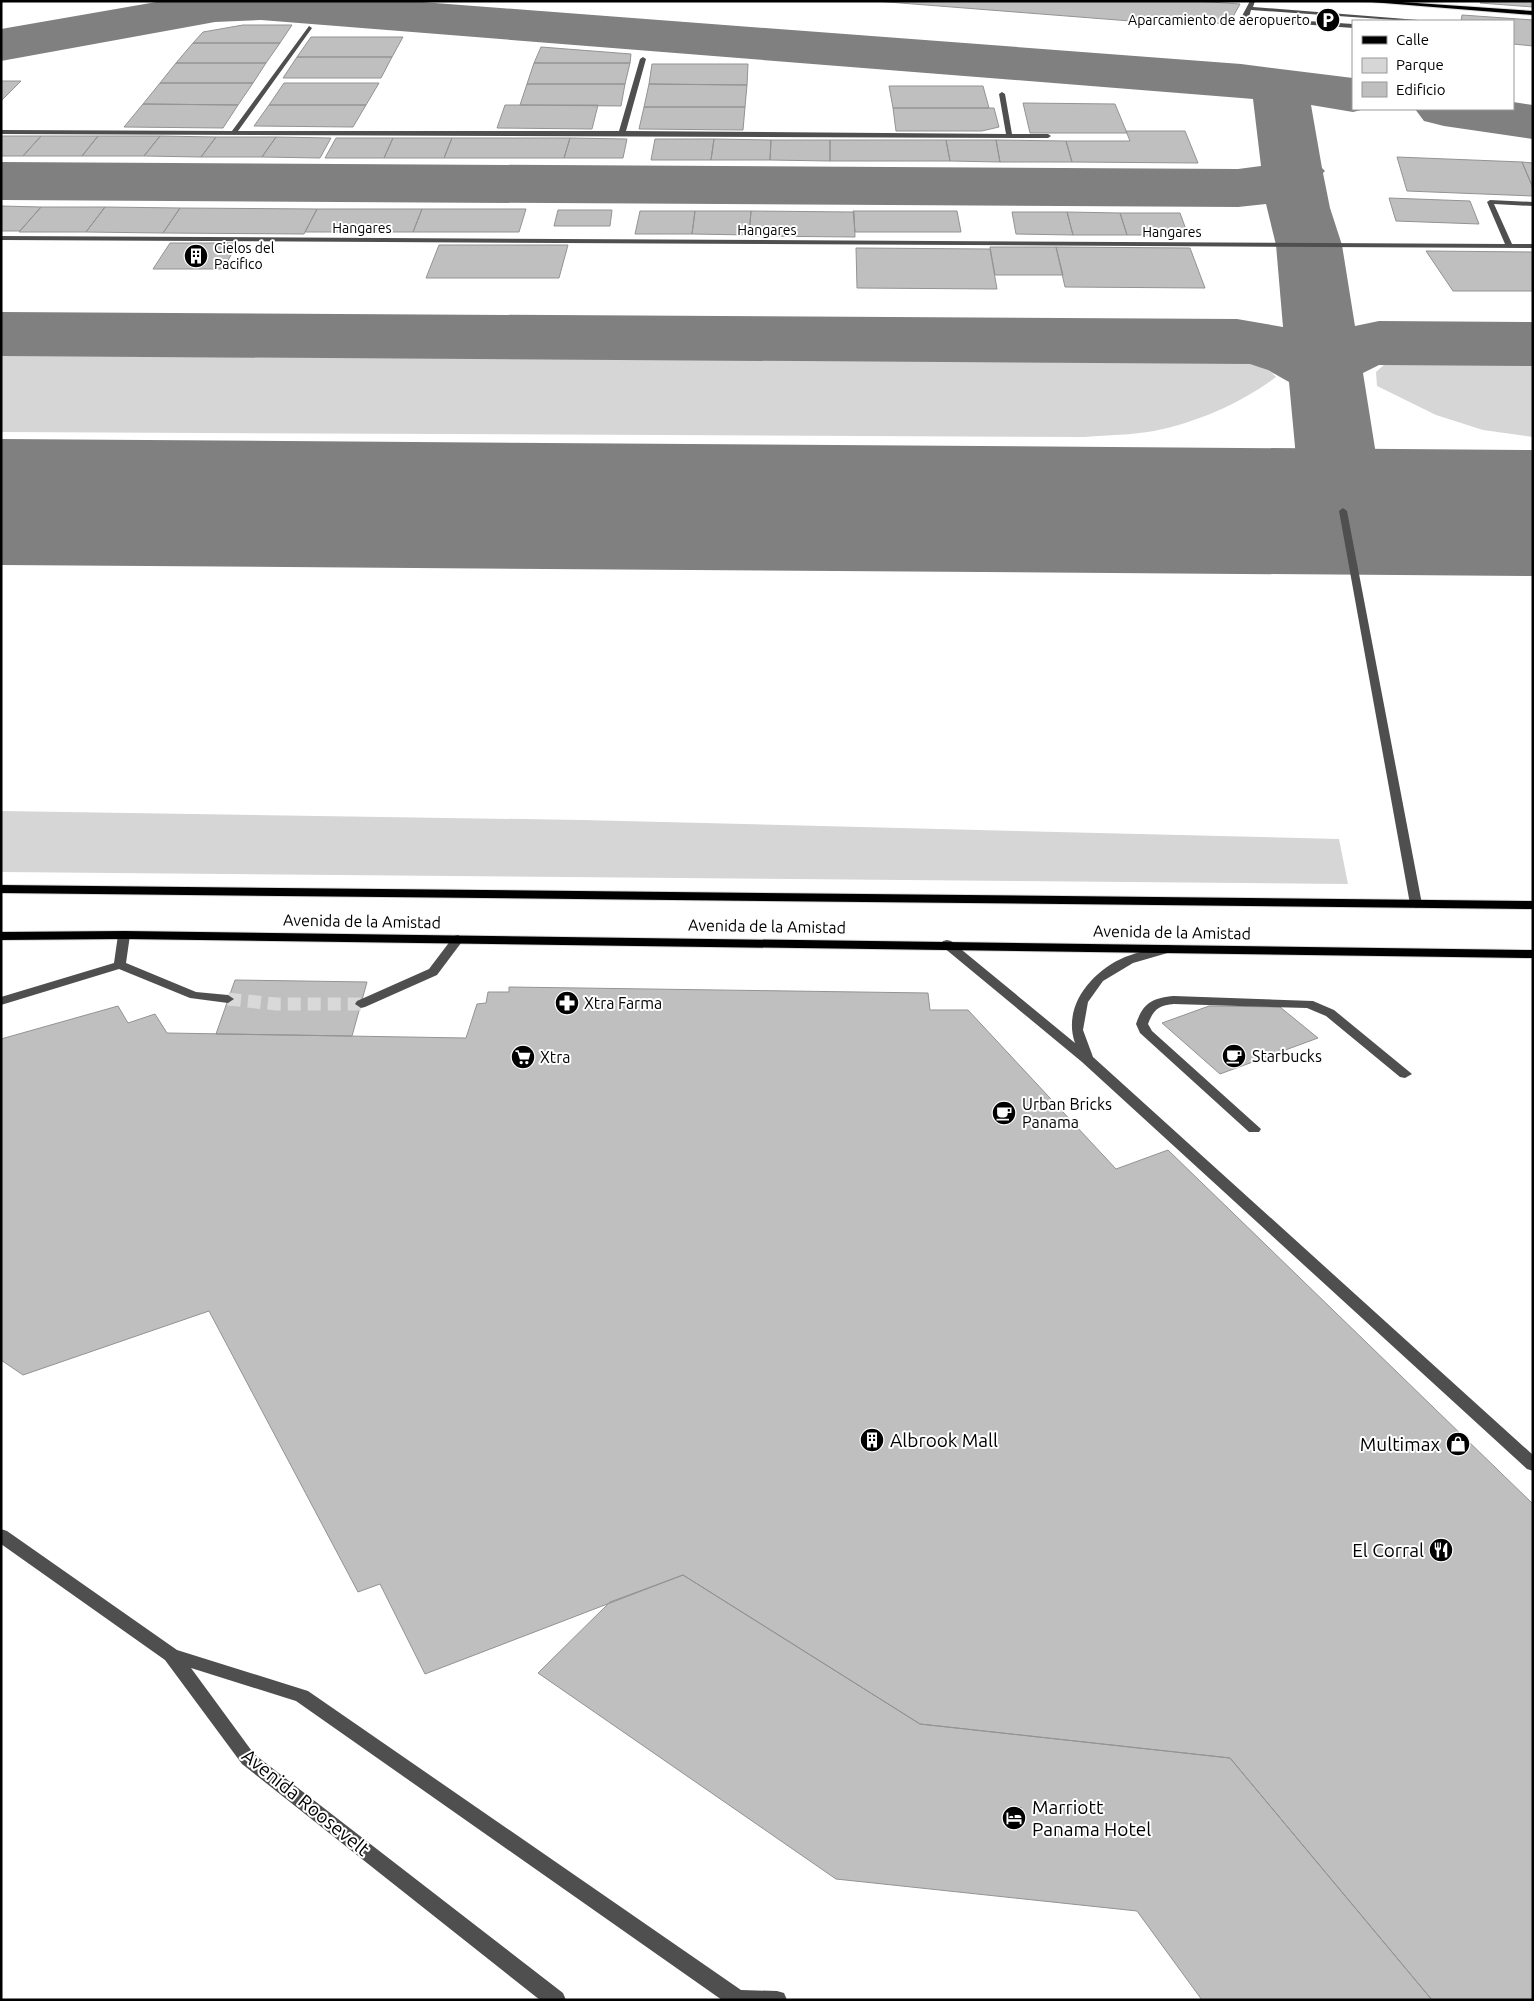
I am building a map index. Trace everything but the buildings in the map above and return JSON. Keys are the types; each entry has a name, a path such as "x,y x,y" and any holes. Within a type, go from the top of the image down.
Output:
{"main road":[{"path":"1361,1 1533,13"},
{"name":"Avenida de la Amistad","path":"1,889 1533,905"},
{"name":"Avenida de la Amistad","path":"1,936 124,935 458,938 1533,954"}],"lane":[{"path":"1253,1 1245,16 1247,18 1352,26"},
{"path":"1250,8 1414,20"},
{"path":"1424,14 1429,18 1428,20"},
{"path":"233,133 309,28"},
{"path":"622,133 643,59"},
{"path":"1002,94 1009,135"},
{"path":"1,132 1048,136"},
{"path":"1509,246 1490,202 1533,204"},
{"name":"Hangares","path":"1,238 1533,246"},
{"path":"1343,512 1416,904"},
{"path":"120,965 124,935"},
{"path":"361,1004 433,972 458,938"},
{"path":"947,944 1087,1059 1533,1465"},
{"path":"1087,1059 1077,1030 1082,1002 1100,978 1129,960 1167,948"},
{"path":"1,1001 120,965 194,995 228,999"},
{"path":"1254,1130 1146,1033 1142,1024 1147,1010 1161,1001 1174,1000 1309,1004 1330,1013 1405,1074"},
{"name":"Avenida Roosevelt","path":"1,1535 171,1655 248,1760 556,2000"},
{"path":"171,1655 302,1696 738,1999 777,2000"}],"green space":[{"path":"1,351 1220,358 1257,364 1276,377 1234,403 1203,417 1154,431 1085,437 1,432"},
{"path":"1415,359 1533,360 1533,437 1483,430 1436,415 1377,386 1376,372 1385,364"},
{"path":"1,811 582,820 1339,839 1348,884 1,872"}],"taxiway":[{"path":"1,45 215,7 261,5 1241,81 1352,95"},
{"path":"1281,97 1293,172"},
{"path":"1451,110 1533,122"},
{"path":"1,181 1238,188 1275,183 1293,172"},
{"path":"1293,172 1298,208 1309,245 1325,372"},
{"path":"1,334 1237,341 1262,344 1284,350 1325,372"},
{"path":"1325,372 1332,360 1349,350 1379,343 1533,344"},
{"path":"1325,372 1343,511"}],"runway":[{"path":"1,502 1533,513"}],"tunnel":[{"path":"228,999 276,1004 361,1004"}],"place":[{"name":"Aparcamiento de aeropuerto","path":"1328,20"},
{"name":"Cielos del Pacifico","path":"196,256"},
{"name":"Xtra Farma","path":"567,1003"},
{"name":"Starbucks","path":"1234,1056"},
{"name":"Xtra","path":"523,1057"},
{"name":"Urban Bricks Panama","path":"1004,1113"},
{"name":"Albrook Mall","path":"872,1440"},
{"name":"Multimax","path":"1458,1444"},
{"name":"El Corral","path":"1441,1550"},
{"name":"Marriott Panama Hotel","path":"1014,1818"}]}
